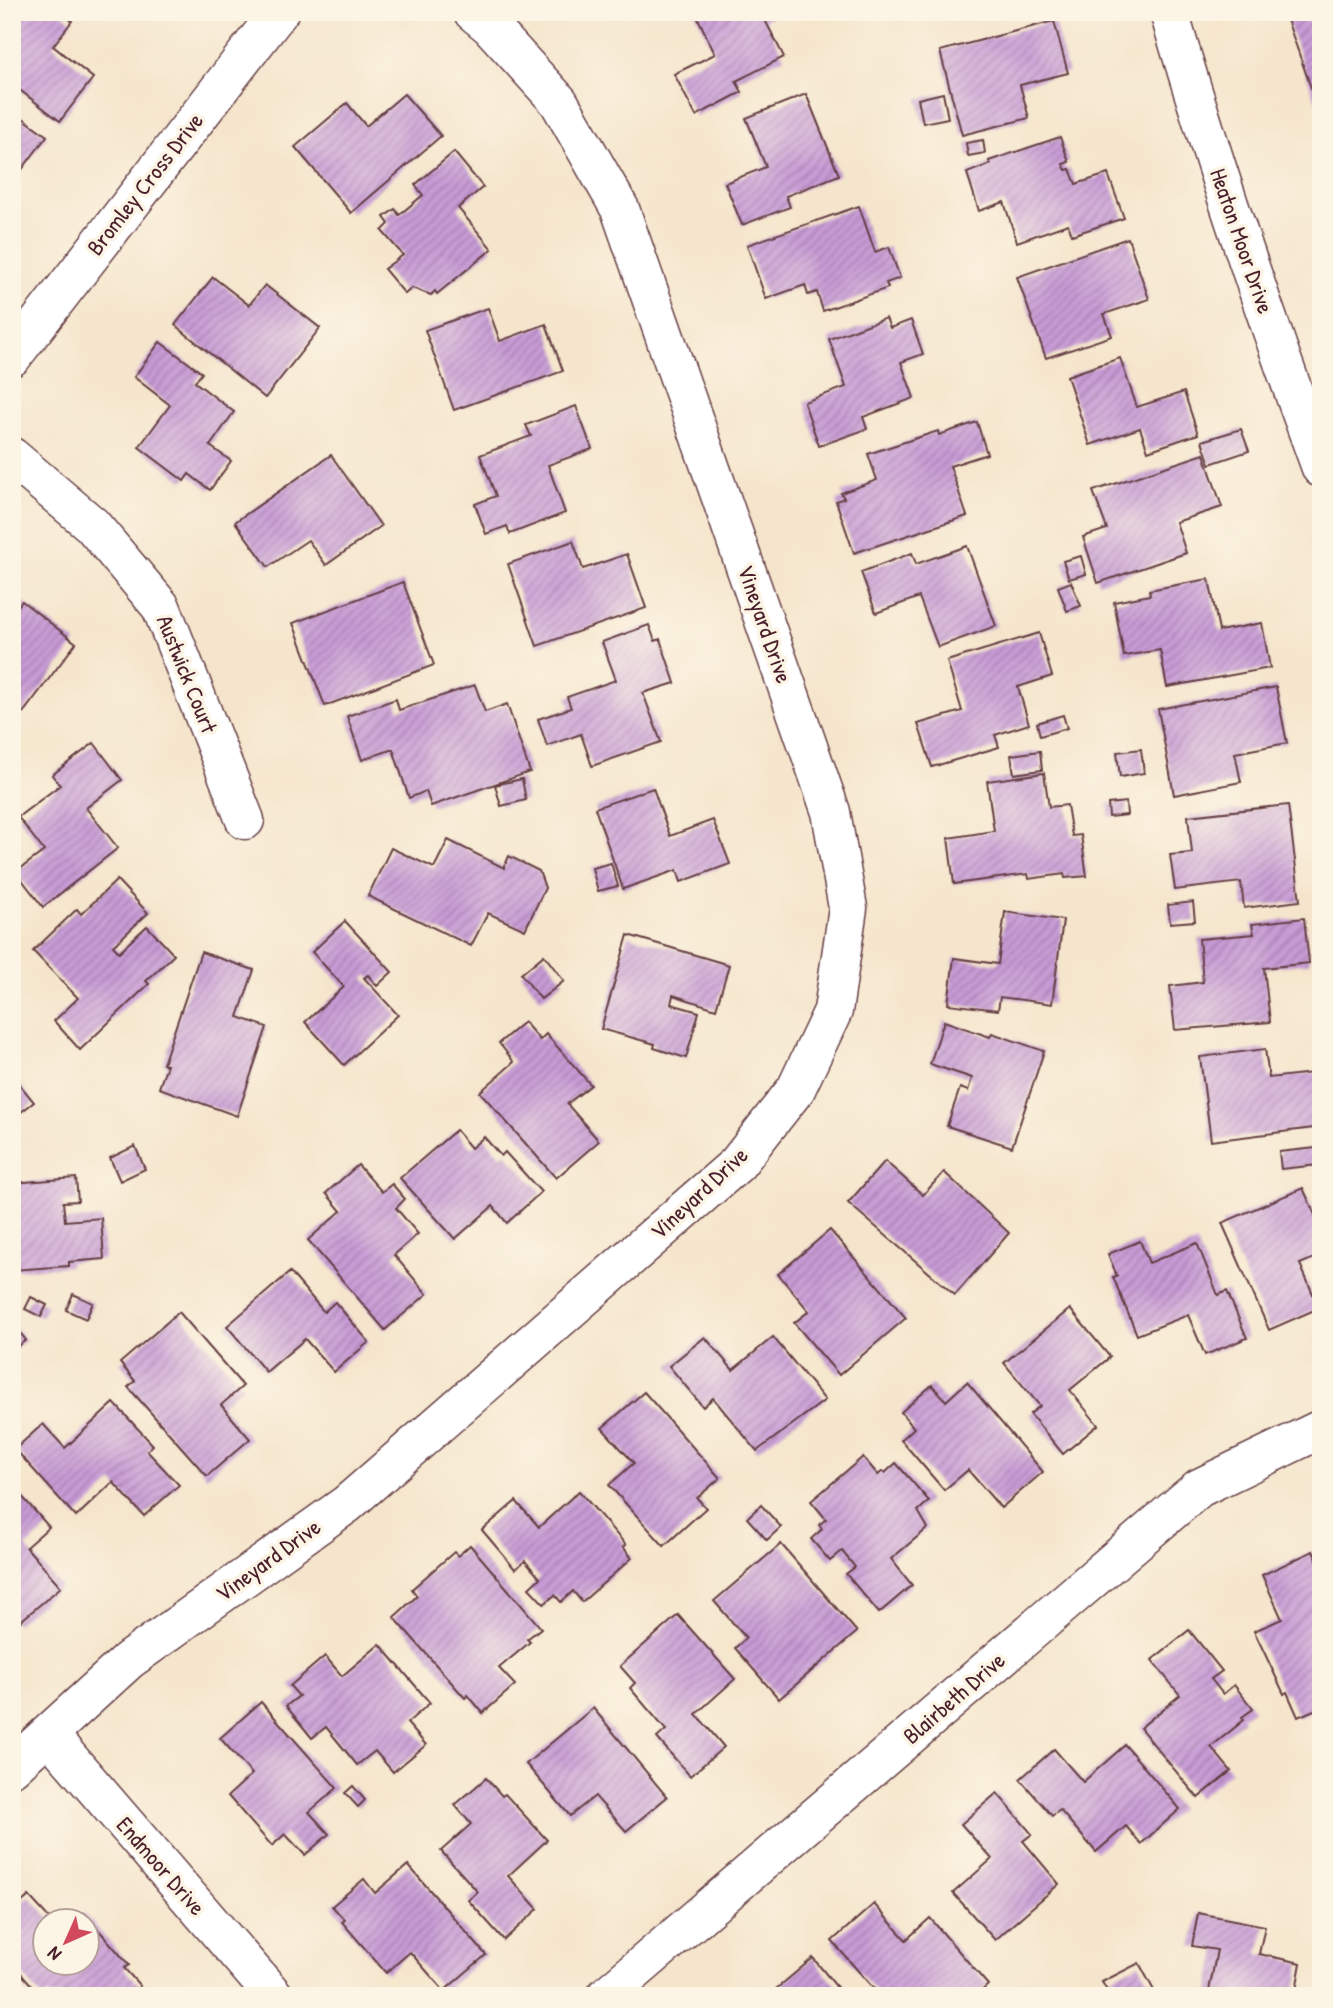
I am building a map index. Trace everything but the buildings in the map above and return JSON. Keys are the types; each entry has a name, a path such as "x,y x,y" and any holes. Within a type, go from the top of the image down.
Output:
{"street":[{"name":"Bromley Cross Drive","path":"12,357 279,12"},
{"name":"Vineyard Drive","path":"12,1767 129,1660 347,1504 737,1164 796,1089 833,1011 848,908 831,812 620,209 559,102 474,12"},
{"name":"Heaton Moor Drive","path":"1169,12 1198,109 1321,468"},
{"name":"Austwick Court","path":"12,457 92,525 161,607 246,820"},
{"name":"Blairbeth Drive","path":"606,1996 1199,1488 1321,1429"},
{"name":"Endmoor Drive","path":"49,1735 274,1996"}]}
